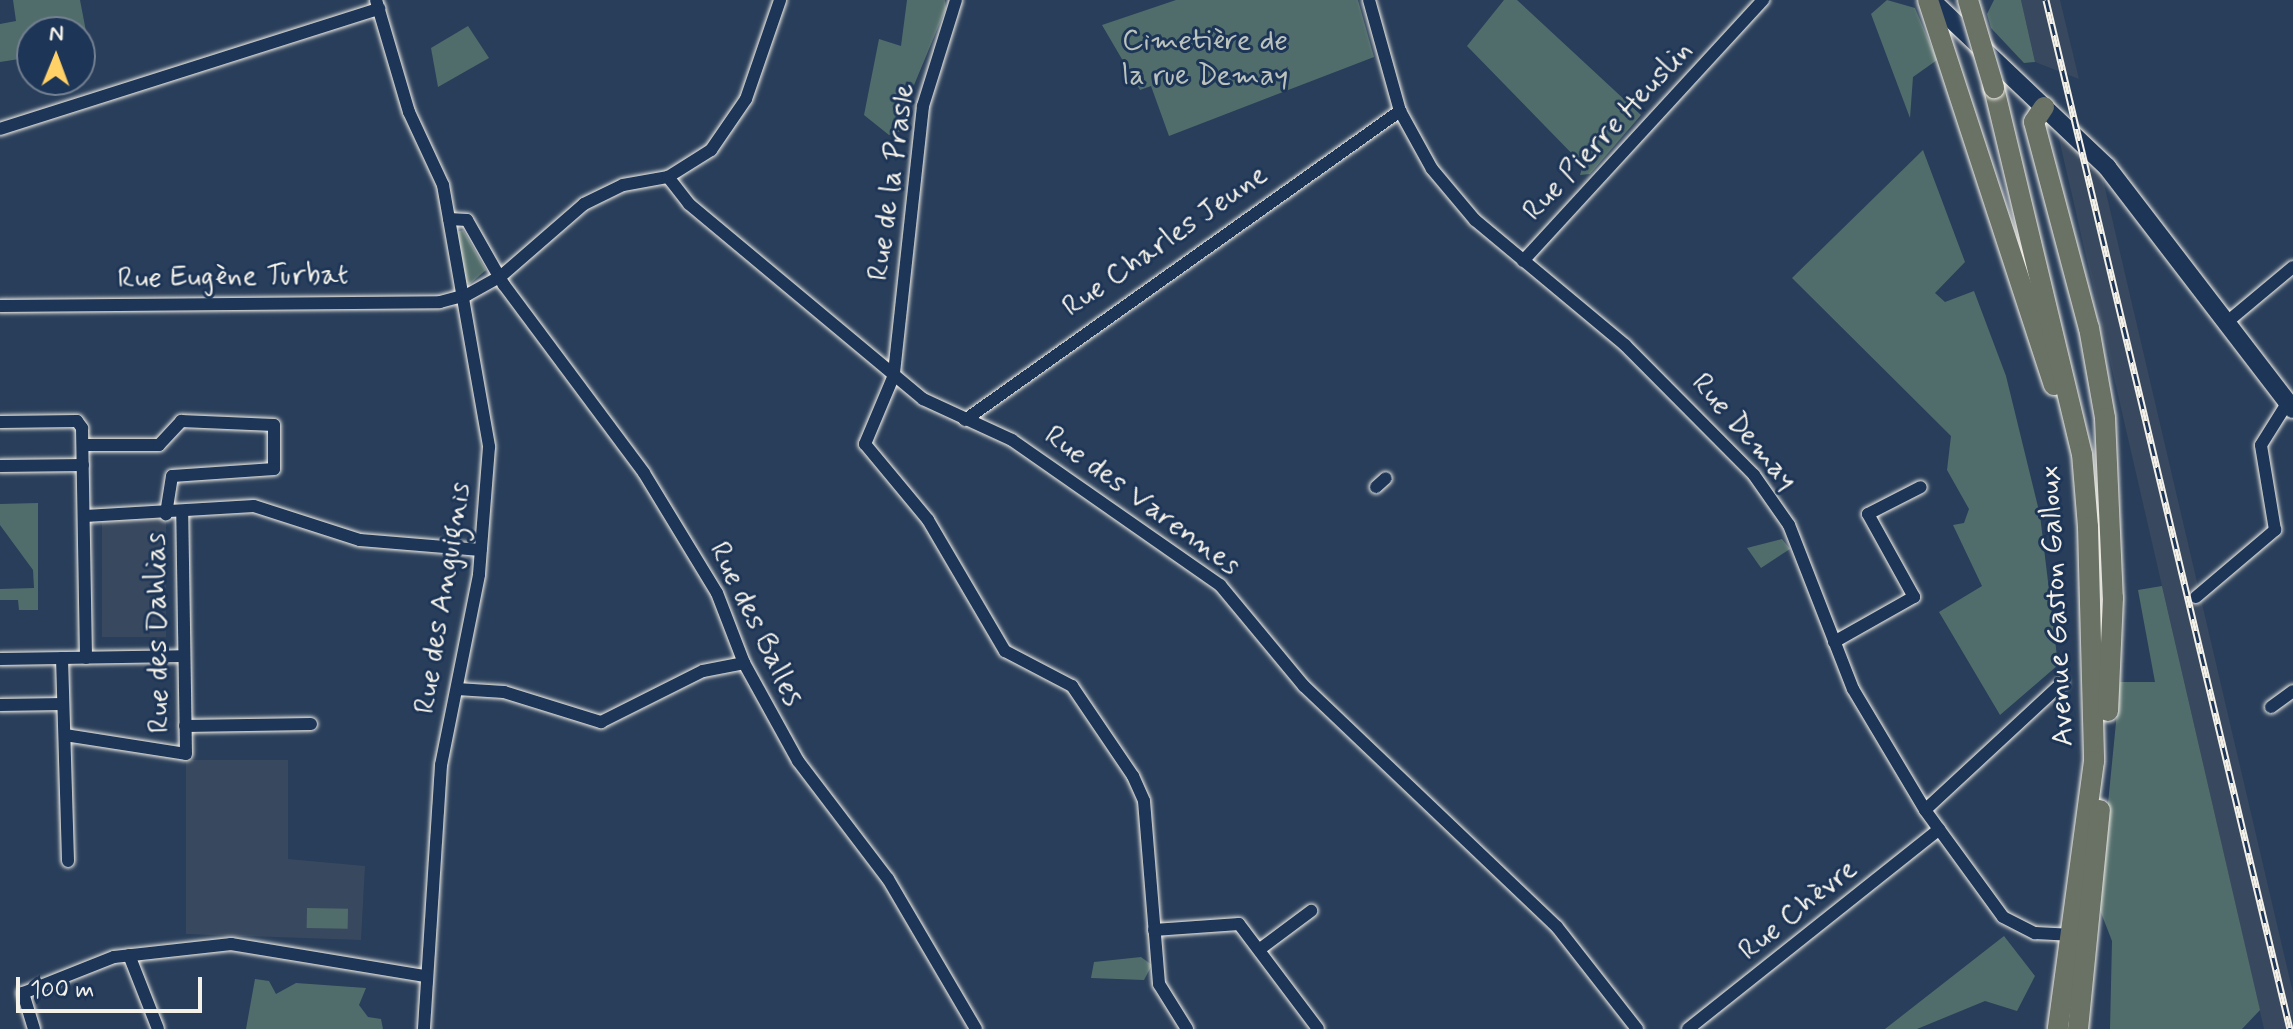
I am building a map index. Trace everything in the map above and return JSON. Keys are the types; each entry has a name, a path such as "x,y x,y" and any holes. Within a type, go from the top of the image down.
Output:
{"main road":[{"name":"Avenue Gaston Galloux","path":"1968,0 1994,88 2081,451 2097,699 2077,935 2078,1029"},
{"path":"1935,1 2047,104 2107,167 2173,245 2290,405"},
{"path":"1935,1 2081,451 2103,560 2107,723"},
{"path":"2047,104 2034,122 2089,328 2105,418 2113,598 2107,723"},
{"name":"Avenue Gaston Galloux","path":"2058,1029 2077,935 2107,723"}],"street":[{"path":"668,177 729,129 780,0"},
{"name":"Rue de la Prasle","path":"956,0 923,106 894,375 865,444 928,520 1005,651 1072,686 1133,776 1144,801 1154,930"},
{"name":"Rue Demay","path":"1369,0 1400,111 1443,183 1523,261 1625,345 1754,475 1789,525 1853,689 1925,810 2010,922 2077,935"},
{"name":"Rue Pierre Heuslin","path":"1523,261 1763,0"},
{"path":"0,129 377,5"},
{"name":"Rue des Anguignis","path":"377,5 449,219 455,270 467,295 489,447 481,550 441,765 425,976 424,1029"},
{"name":"Rue Charles Jeune","path":"965,420 1400,111"},
{"name":"Rue Eugène Turbat","path":"0,306 440,302 467,295 500,277 584,204 623,185 668,177"},
{"name":"Rue des Varennes","path":"668,177 681,197 894,375 965,420 1012,440 1220,585 1304,686 1557,927 1637,1029"},
{"name":"Rue des Balles","path":"449,219 467,220 500,277 668,511 717,593 744,663 798,761 888,879 976,1029"},
{"path":"2228,320 2293,267"},
{"path":"2196,597 2275,530 2261,445 2290,405"},
{"path":"0,422 77,421 82,428 86,658"},
{"path":"83,445 159,445 181,421 274,425 274,469 172,476 166,515"},
{"path":"0,466 83,465"},
{"path":"1376,487 1386,478"},
{"path":"1834,642 1914,597 1868,514 1921,487"},
{"path":"85,516 166,515 254,506 360,540 481,550"},
{"name":"Rue des Dahlias","path":"65,735 186,754 182,512"},
{"path":"0,659 183,656"},
{"path":"62,658 68,861"},
{"path":"457,689 504,692 601,722 703,671 744,663"},
{"path":"1925,810 2062,683"},
{"path":"2271,707 2293,691"},
{"path":"0,705 63,704"},
{"path":"185,726 311,724"},
{"name":"Rue Chèvre","path":"1688,1029 1939,829"},
{"path":"1260,949 1311,911"},
{"path":"1187,1029 1159,984 1154,930 1239,924 1318,1029"},
{"path":"34,1029 23,993 129,955 231,944 425,976"},
{"path":"129,955 158,1029"}],"shaded area":[{"path":"2021,0 2060,0 2079,79 2035,62"},
{"path":"2057,130 2101,171 2293,993 2293,1029 2264,1029"},
{"path":"102,519 166,519 166,637 102,637"},
{"path":"186,760 288,760 288,859 365,866 361,940 186,934"}],"green space":[{"path":"13,0 80,0 83,16 16,16 16,21"},
{"path":"907,0 945,0 946,8 912,90 906,129 889,135 864,115 879,39 901,46"},
{"name":"Cimetière de la rue Demay","path":"1176,0 1358,0 1374,57 1169,136 1151,86 1140,90 1102,25"},
{"path":"1504,0 1517,0 1641,115 1590,174 1580,175 1583,165 1467,46"},
{"path":"1887,0 1915,8 1937,60 1913,77 1910,118 1871,14"},
{"path":"1994,0 2021,0 2035,62 2024,63 1991,28 1987,14"},
{"path":"16,21 16,60 0,62 0,24"},
{"path":"468,26 489,58 438,87 431,48"},
{"path":"1923,150 1965,262 1935,293 1945,302 1974,291 2006,376 2040,515 2058,665 2000,715 1939,612 1982,586 1953,525 1964,523 1969,509 1947,470 1951,436 1792,278"},
{"path":"463,230 486,270 470,284 463,282 456,232"},
{"path":"38,503 38,610 19,610 18,600 0,600 0,589 34,588 33,570 0,525 0,504"},
{"path":"1782,539 1790,549 1761,568 1747,548"},
{"path":"2162,586 2260,1010 2242,1029 2110,1029 2112,941 2098,905 2120,682 2155,682 2138,590"},
{"path":"307,908 348,909 348,929 307,928"},
{"path":"2004,936 2035,976 2017,1011 1985,1001 1917,1029 1885,1029"},
{"path":"1141,957 1152,965 1144,980 1091,978 1094,962"},
{"path":"255,979 269,981 276,994 296,983 366,988 359,1005 368,1017 381,1019 383,1029 246,1029"}],"railway":[{"path":"2046,0 2290,1029"}]}
